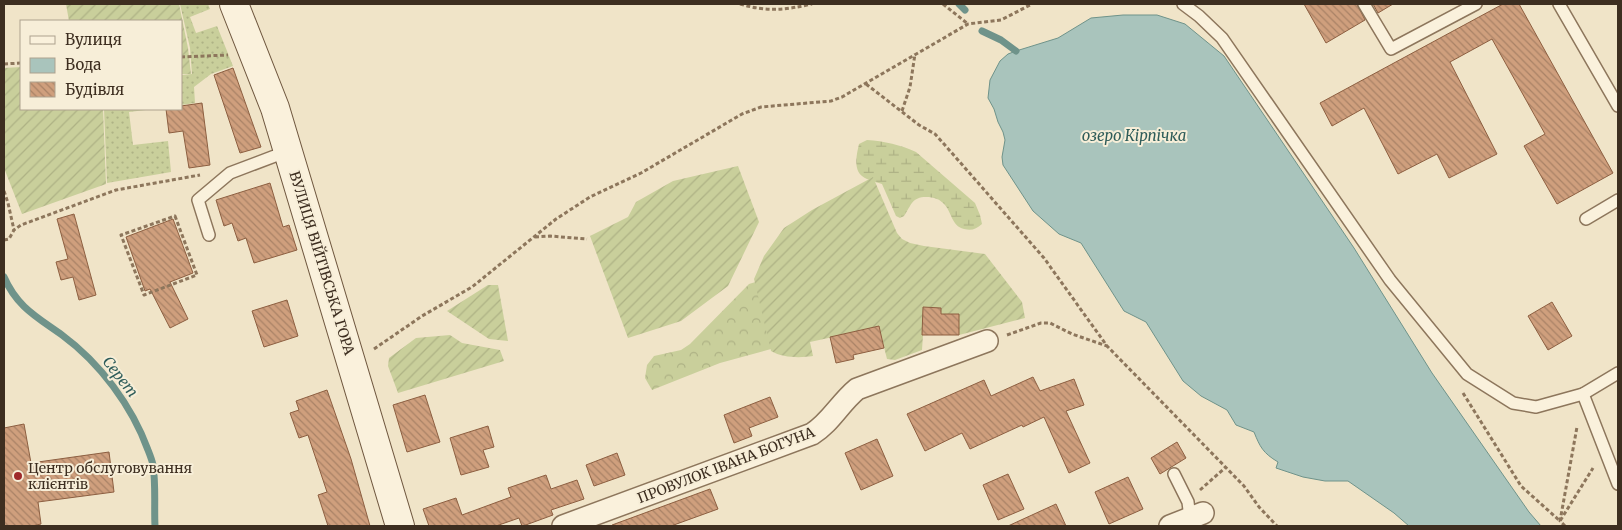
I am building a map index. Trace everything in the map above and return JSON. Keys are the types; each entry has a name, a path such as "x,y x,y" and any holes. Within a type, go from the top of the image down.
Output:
{"street":[{"name":"ВУЛИЦЯ ВІЙТІВСЬКА ГОРА","path":"234,4 275,108 400,526"},
{"name":"ПРОВУЛОК ІВАНА БОГУНА","path":"563,526 812,434 822,428 846,398 857,389 987,341"},
{"path":"1170,526 1197,515"}],"lane":[{"path":"1183,4 1222,38 1390,280 1467,374 1513,403 1536,407 1583,394 1618,373"},
{"path":"1364,4 1391,50 1476,4"},
{"path":"1559,4 1618,106"},
{"path":"209,235 198,200 230,172 288,151"},
{"path":"1586,219 1618,200"},
{"path":"1583,394 1618,484"},
{"path":"1174,474 1197,515"}],"path":[{"path":"740,4 784,10 812,4"},
{"path":"943,4 968,24"},
{"path":"351,358 379,346 422,316 472,287 556,219 590,197 641,173 742,114 760,107 832,101 866,84 968,24 1002,20 1032,4"},
{"path":"182,57 255,54"},
{"path":"902,111 910,87 915,54"},
{"path":"4,64 20,63"},
{"path":"866,84 919,125 935,134 1038,251 1107,346 1244,486 1258,507 1277,526"},
{"path":"4,240 9,239 14,230 21,225 116,190 207,173 230,172"},
{"path":"4,191 14,230"},
{"path":"175,216 184,239 197,275 144,295 121,236 175,216"},
{"path":"535,237 550,236 587,240"},
{"path":"987,341 1041,324 1050,324 1107,346"},
{"path":"1458,386 1521,486 1565,526"},
{"path":"1560,521 1583,394"},
{"path":"1560,521 1604,450"},
{"path":"1206,484 1226,467"}],"green space":[{"path":"66,4 179,4 188,48 191,74 182,74 182,20 69,20"},
{"path":"180,4 208,4 210,9 190,17 196,33 217,26 233,66 211,74 194,87 195,103 182,105 182,75 192,74 190,48"},
{"path":"20,67 20,110 103,110 106,184 22,214 4,168 4,68"},
{"path":"104,110 146,110 129,112 133,145 168,141 171,172 107,183"},
{"path":"867,140 880,141 916,152 975,203 982,224 972,230 956,225 946,206 937,199 929,197 916,199 904,216 900,218 896,216 882,184 864,177 857,169 856,161 859,144"},
{"path":"738,166 759,222 728,286 681,321 628,338 590,236 628,217 636,202 673,181"},
{"path":"873,177 897,233 902,239 924,246 985,254 1022,302 1025,318 959,335 923,335 922,350 895,360 887,359 879,327 810,342 813,356 792,357 771,351 754,279 764,256 784,228 812,210"},
{"path":"762,280 818,336 720,363 652,390 645,378 647,365 654,356 681,350 690,344 749,284"},
{"path":"488,285 498,285 508,341 489,339 447,311"},
{"path":"450,335 462,343 500,350 504,361 398,393 388,366 389,358 416,338"}],"water":[{"name":"озеро Кірпічка","path":"1123,15 1157,15 1185,24 1224,56 1354,248 1432,373 1529,512 1541,526 1409,526 1394,513 1348,481 1325,481 1303,477 1276,468 1278,462 1263,449 1254,432 1236,425 1227,410 1201,396 1183,381 1146,322 1124,311 1081,243 1059,234 1033,211 1003,165 1002,157 1005,140 988,98 990,80 1000,61 1008,54 1058,38 1091,18"}],"building":[{"path":"1304,4 1357,4 1365,20 1326,43"},
{"path":"1373,4 1393,4 1378,13"},
{"path":"1503,4 1519,4 1613,173 1557,204 1524,146 1545,134 1492,39 1450,62 1497,154 1449,178 1437,154 1398,174 1364,108 1332,126 1320,103"},
{"path":"233,68 261,147 240,153 214,75"},
{"path":"202,103 210,165 189,168 183,131 169,133 166,110 182,110 182,106"},
{"path":"270,183 283,227 289,225 297,250 254,263 246,238 238,241 232,223 224,226 216,200"},
{"path":"74,214 96,295 79,300 73,277 61,280 56,262 68,259 57,219"},
{"path":"173,219 193,273 170,282 188,319 170,328 150,289 145,291 126,237"},
{"path":"287,300 298,336 264,347 252,311"},
{"path":"1552,302 1572,336 1548,350 1528,316"},
{"path":"923,307 941,308 941,314 959,314 959,335 922,335"},
{"path":"879,326 884,348 853,355 854,359 836,363 830,337"},
{"path":"1033,377 1040,391 1074,379 1084,405 1066,411 1090,463 1069,473 1044,417 970,449 962,433 925,451 907,414 984,380 991,396"},
{"path":"327,390 351,459 370,526 328,526 318,495 327,492 308,435 299,438 290,413 299,410 296,401"},
{"path":"425,395 440,442 407,452 393,405"},
{"path":"770,397 778,417 749,428 752,436 734,443 724,415"},
{"path":"24,424 31,463 109,452 114,492 38,502 41,524 32,526 4,526 4,428"},
{"path":"488,426 494,447 483,450 489,467 461,475 450,438"},
{"path":"877,439 893,476 861,490 845,453"},
{"path":"1177,442 1186,458 1160,474 1151,458"},
{"path":"617,453 625,475 594,486 586,465"},
{"path":"1008,474 1024,509 998,520 983,485"},
{"path":"546,475 551,489 577,480 584,499 551,510 553,515 523,526 519,518 496,526 429,526 423,509 456,498 462,515 511,497 508,488"},
{"path":"1128,477 1143,509 1109,524 1095,492"},
{"path":"710,489 718,509 671,526 612,526 612,525"},
{"path":"1056,504 1066,526 1008,526"}],"waterway":[{"path":"959,4 965,10"},
{"path":"982,31 1001,40 1016,51"},
{"name":"Серет","path":"4,277 21,304 76,346 102,372 124,402 133,417 153,463 155,526"}],"place":[{"name":"Центр обслуговування клієнтів","path":"18,476"}]}
